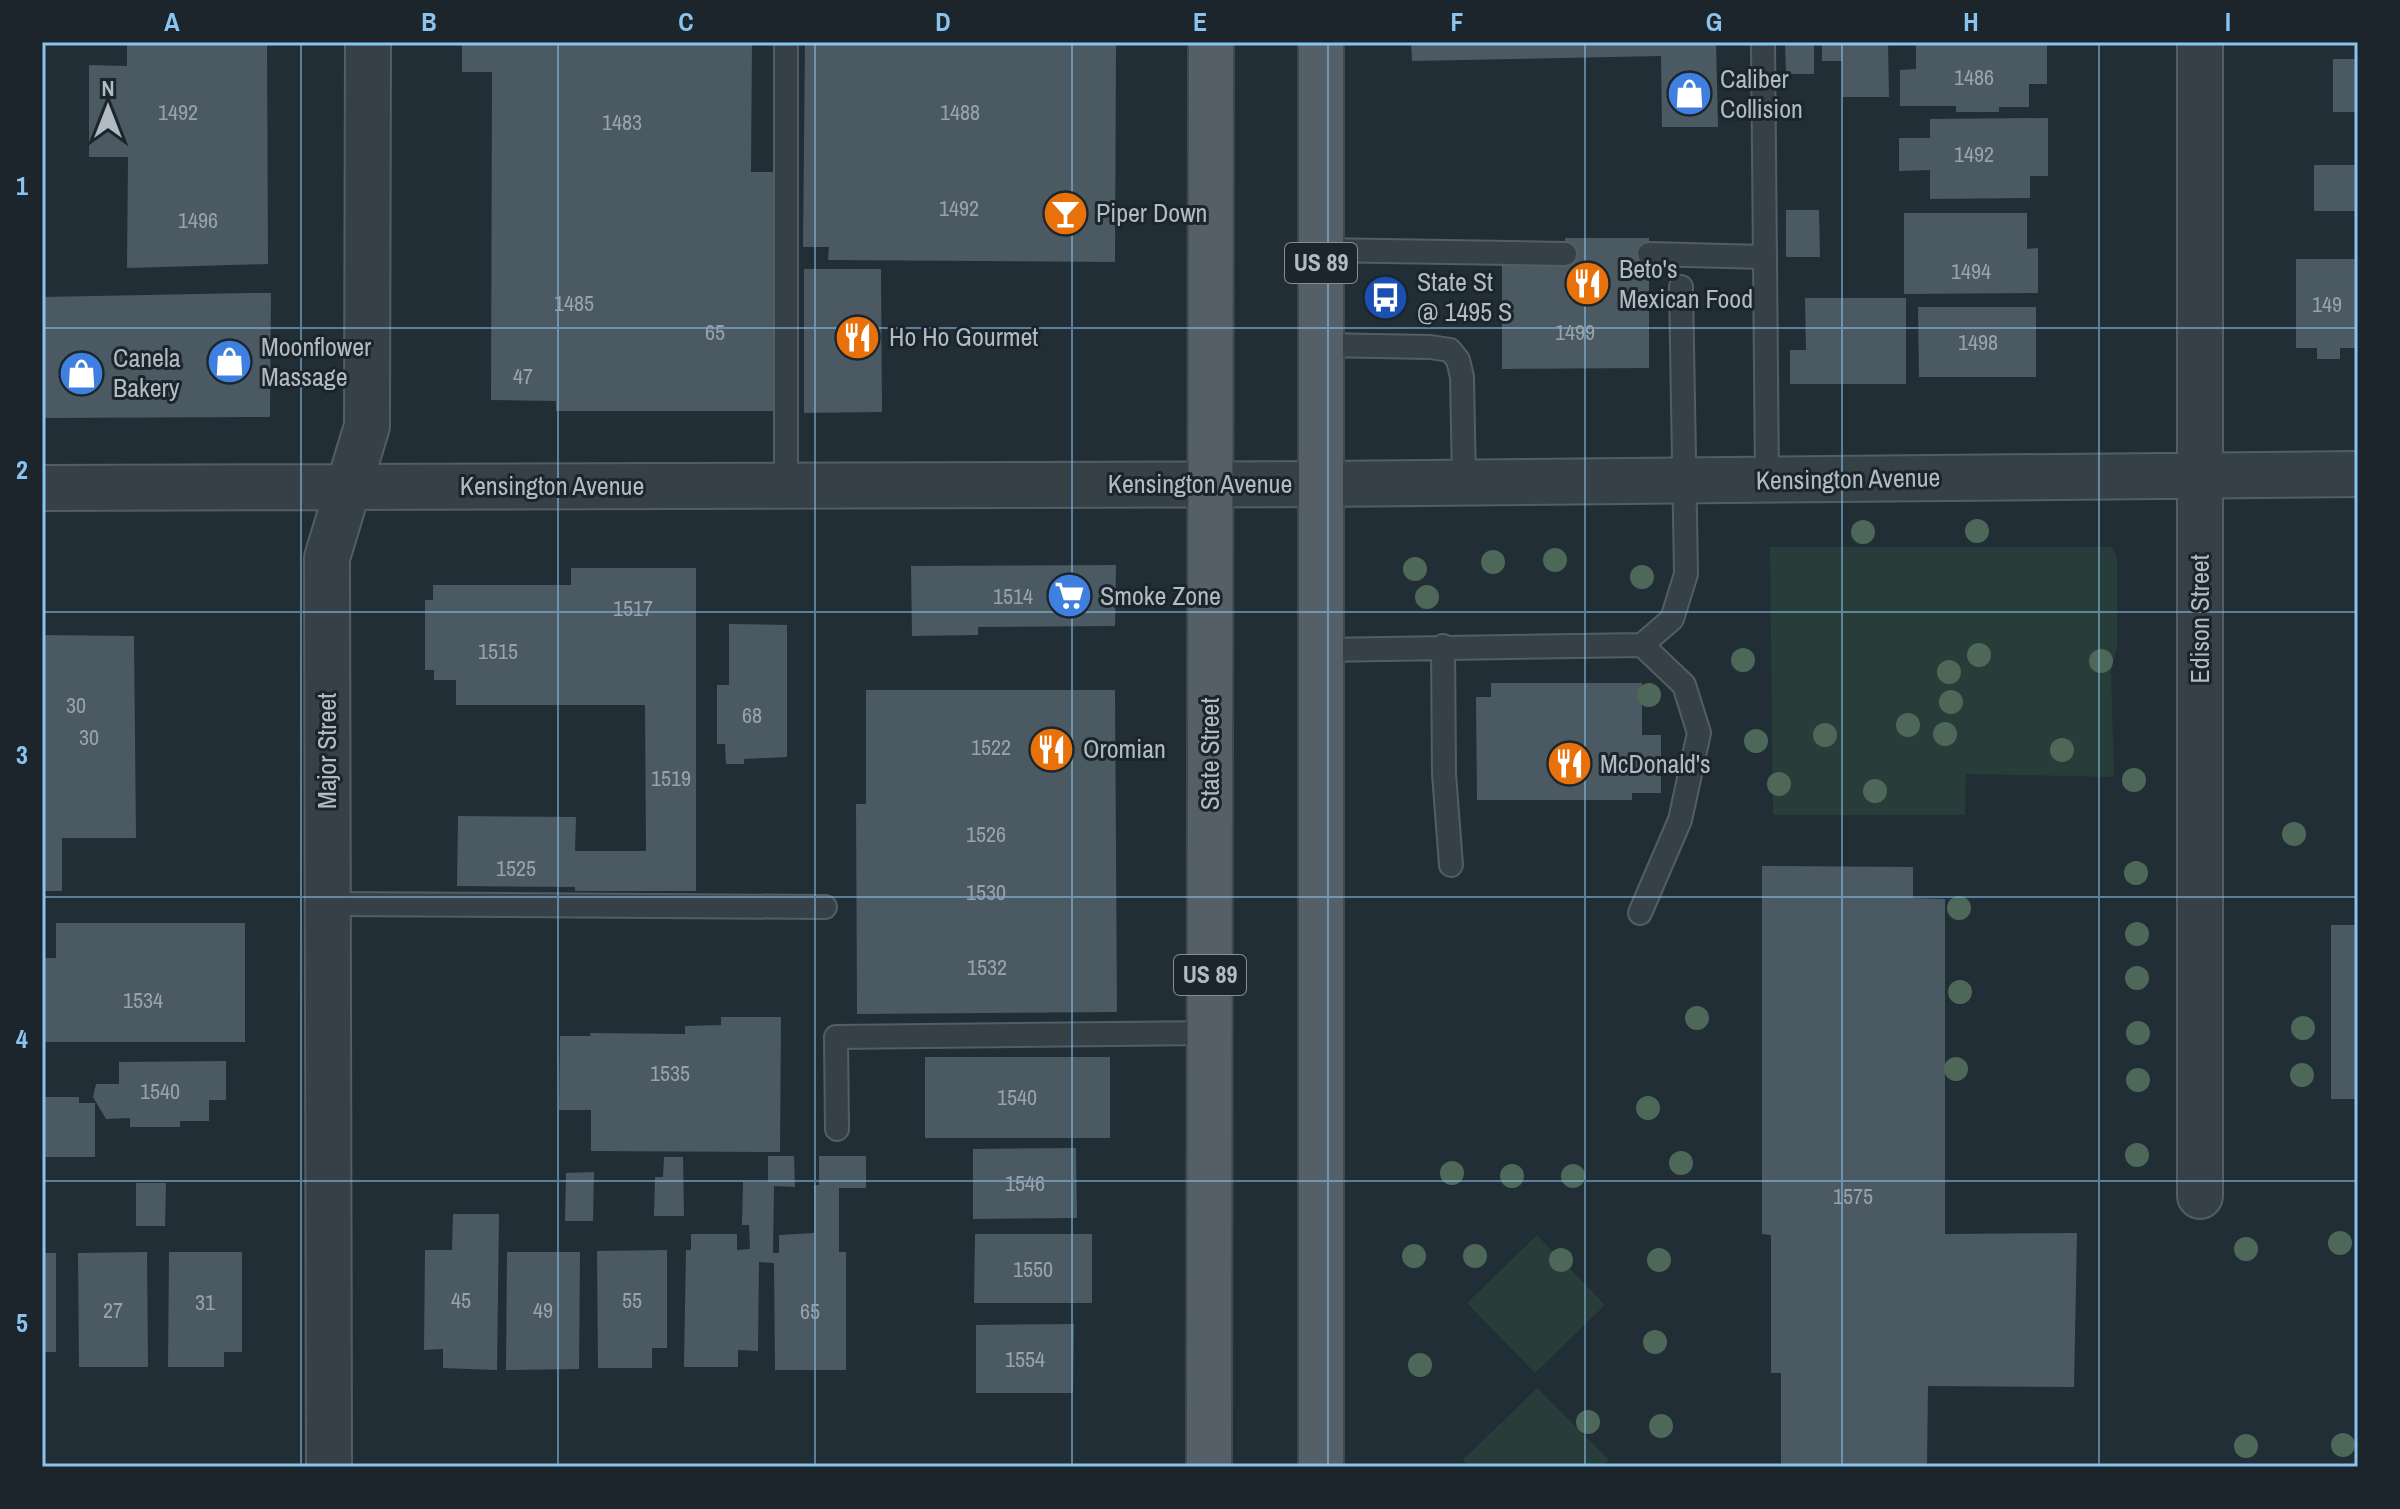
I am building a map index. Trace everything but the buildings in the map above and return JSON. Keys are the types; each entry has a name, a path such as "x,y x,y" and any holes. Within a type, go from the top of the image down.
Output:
{"main road":[{"name":"State Street","path":"1209,1467 1211,42"},
{"name":"US 89","path":"1321,42 1321,1467"}],"street":[{"name":"Major Street","path":"329,1467 327,558 367,426 368,42"},
{"name":"Edison Street","path":"2200,42 2200,1196"},
{"name":"Kensington Avenue","path":"42,488 1321,484 2358,474"}],"lane":[{"path":"786,42 786,485"},
{"path":"1763,42 1767,480"},
{"path":"1321,250 1565,254"},
{"path":"1649,254 1765,257"},
{"path":"1321,650 1642,645 1672,619 1686,574 1681,287"},
{"path":"1321,345 1450,350 1458,360 1462,377 1464,482"},
{"path":"1640,913 1680,820 1699,733 1684,685 1642,645"},
{"path":"1443,646 1444,774 1451,865"},
{"path":"328,904 825,907"},
{"path":"837,1129 836,1037 1210,1033"}],"green space":[{"path":"1770,547 2112,547 2117,557 2117,647 2111,670 2114,777 1966,774 1965,815 1773,815"},
{"path":"1537,1235 1605,1305 1535,1373 1467,1303"},
{"path":"1537,1388 1609,1460 1602,1467 1469,1467 1463,1460"}],"place":[{"name":"Caliber Collision","path":"1689,94"},
{"name":"Piper Down","path":"1065,213"},
{"name":"Beto's Mexican Food","path":"1588,284"},
{"name":"State St @ 1495 S","path":"1386,297"},
{"name":"Ho Ho Gourmet","path":"858,337"},
{"name":"Moonflower Massage","path":"230,362"},
{"name":"Canela Bakery","path":"82,373"},
{"name":"Smoke Zone","path":"1069,596"},
{"name":"Oromian","path":"1052,749"},
{"name":"McDonald's","path":"1569,764"}]}
